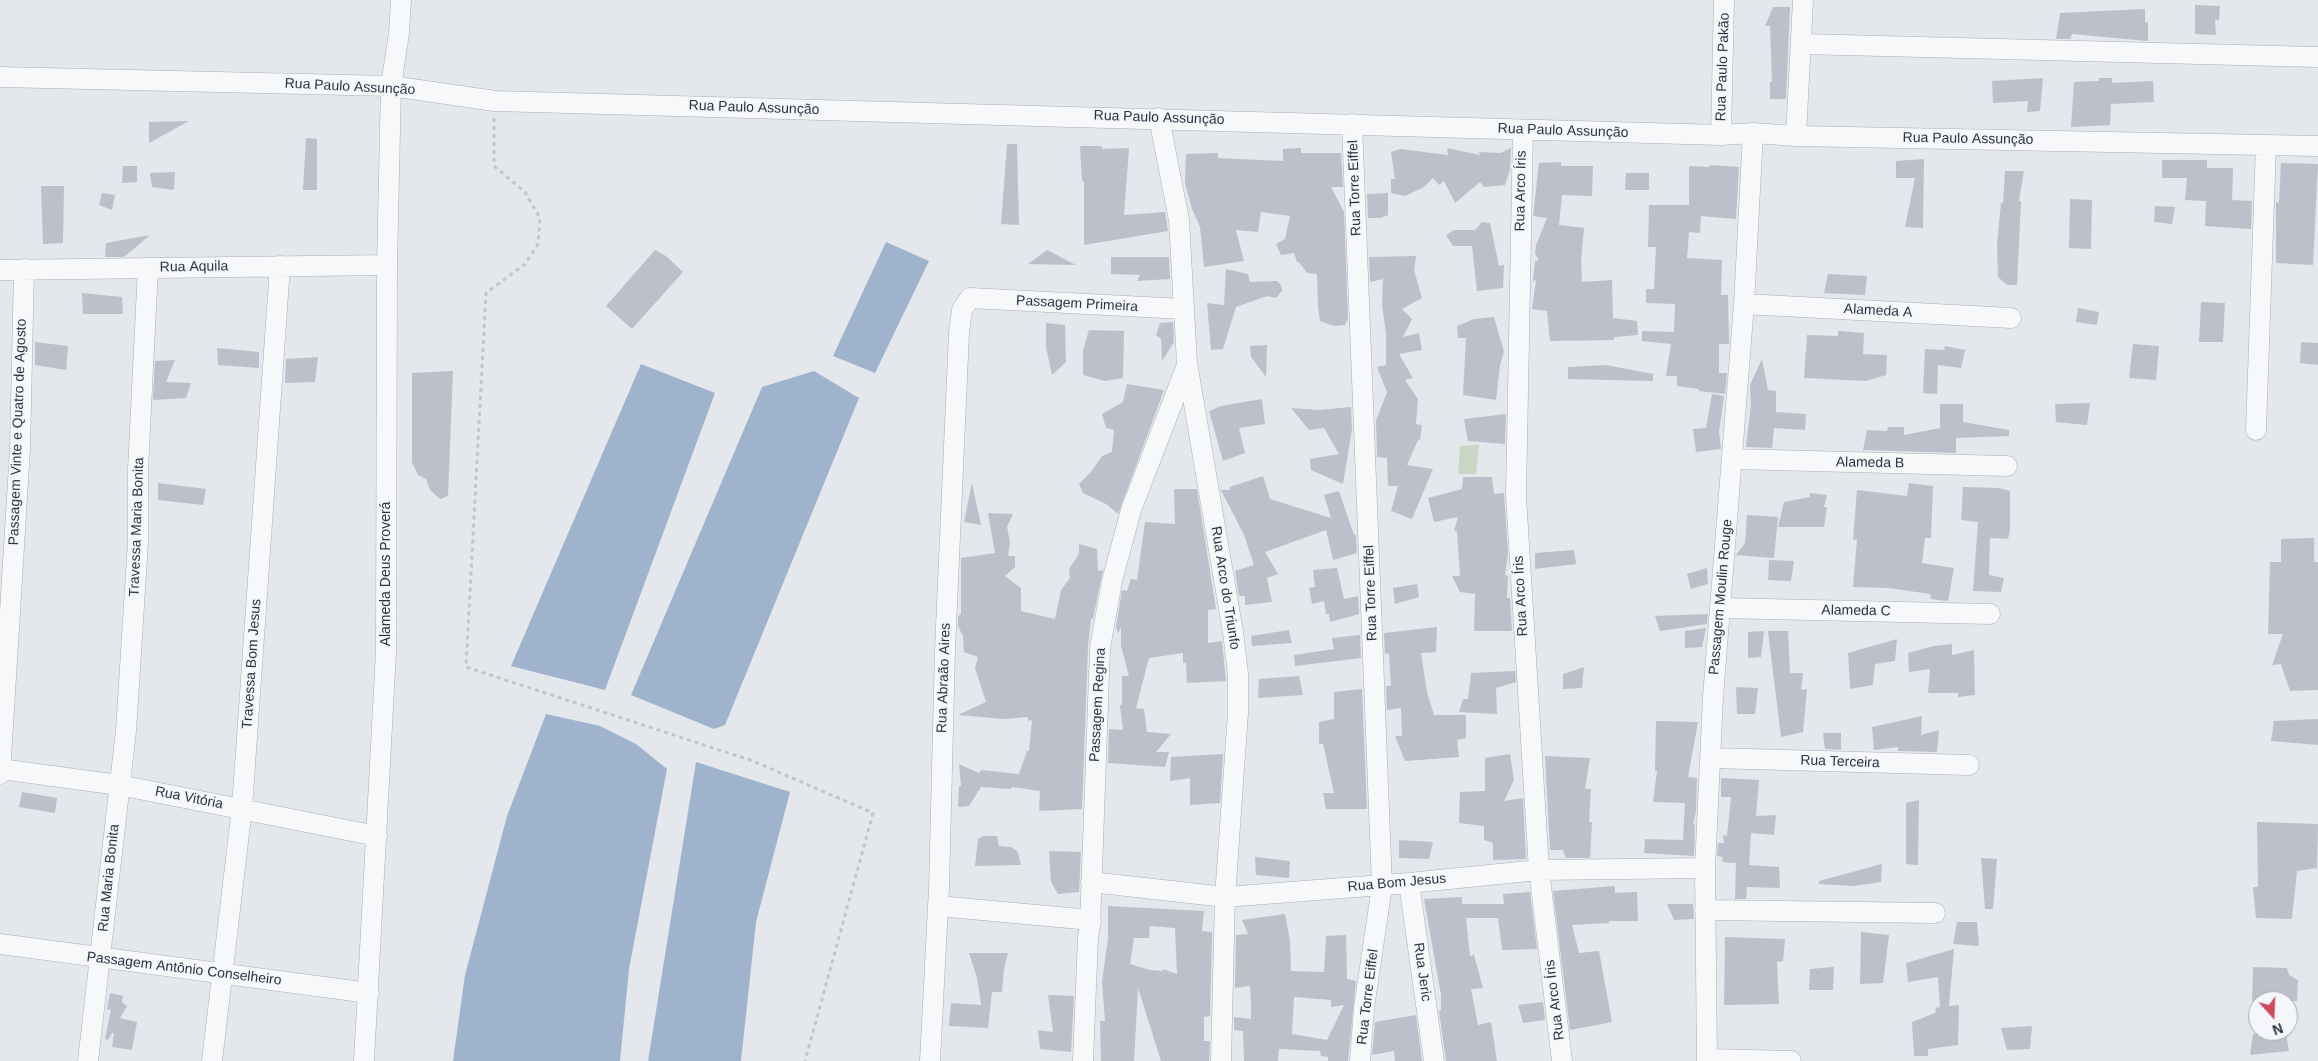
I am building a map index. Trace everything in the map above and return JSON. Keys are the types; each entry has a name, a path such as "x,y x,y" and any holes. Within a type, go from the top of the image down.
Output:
{"street":[{"name":"Alameda Deus Proverá","path":"364,1061 386,652 387,264 391,86 399,33 401,0"},
{"name":"Rua Paulo Pakão","path":"1721,135 1724,0"},
{"path":"1796,136 1803,0"},
{"path":"1802,44 2318,57"},
{"name":"Rua Paulo Assunção","path":"0,77 391,86 495,101 1721,135 1752,133 1796,136 2318,146"},
{"name":"Rua Arco do Triunfo","path":"1159,118 1179,220 1188,363 1233,632 1238,674 1238,713 1225,897 1221,1061"},
{"name":"Rua Torre Eiffel","path":"1352,124 1382,886 1364,1008 1360,1061"},
{"name":"Rua Arco Íris","path":"1523,130 1516,496 1540,870 1562,1061"},
{"name":"Passagem Moulin Rouge","path":"1707,1060 1705,868 1710,758 1713,697 1744,304 1752,133"},
{"path":"2256,430 2266,145"},
{"name":"Rua Aquila","path":"0,270 387,264"},
{"name":"Travessa Bom Jesus","path":"212,1061 242,808 280,266"},
{"name":"Travessa Maria Bonita","path":"120,785 126,731 138,542 138,470 148,268"},
{"name":"Passagem Vinte e Quatro de Agosto","path":"0,774 20,448 24,269"},
{"name":"Passagem Primeira","path":"970,298 1184,309"},
{"name":"Rua Abraão Aires","path":"930,1061 938,906 945,650 959,333 962,310 970,298"},
{"name":"Alameda A","path":"1744,304 2011,318"},
{"name":"Passagem Regina","path":"1083,1061 1100,648 1112,581 1131,510 1188,363"},
{"name":"Alameda B","path":"1732,459 2007,466"},
{"name":"Alameda C","path":"1721,608 1990,614"},
{"name":"Rua Terceira","path":"1710,758 1968,765"},
{"name":"Rua Vitória","path":"0,769 120,785 377,836"},
{"name":"Rua Maria Bonita","path":"88,1061 120,785"},
{"name":"Rua Bom Jesus","path":"1091,882 1225,897 1382,886 1540,870 1705,868"},
{"name":"Rua Jeric","path":"1409,883 1434,1061"},
{"path":"938,906 1090,920"},
{"path":"1705,910 1936,913"},
{"name":"Passagem Antônio Conselheiro","path":"0,944 369,993"},
{"path":"1707,1060 1791,1061"}],"path":[{"path":"495,101 494,166 525,192 540,218 538,244 525,264 486,293 466,667 753,761 873,813 805,1061"}],"green space":[{"path":"1479,445 1476,474 1458,474 1460,446"}],"water":[{"path":"886,242 929,261 875,373 833,356"},
{"path":"641,364 715,393 605,690 511,666"},
{"path":"814,371 859,398 725,725 714,729 631,695 762,387"},
{"path":"546,714 600,726 636,744 667,769 629,969 620,1061 453,1061 465,975 507,816"},
{"path":"696,762 790,792 756,922 741,1061 648,1061"}],"building":[{"path":"2195,5 2220,6 2219,20 2215,20 2216,35 2195,34"},
{"path":"1773,7 1790,7 1786,99 1770,99 1770,82 1772,82 1770,26 1765,26"},
{"path":"2145,9 2145,22 2148,23 2148,41 2072,34 2070,39 2056,39 2060,13"},
{"path":"2043,78 2040,111 2027,112 2028,101 1993,103 1992,81"},
{"path":"2099,78 2112,78 2112,83 2153,81 2154,102 2111,104 2110,125 2071,127 2074,82 2099,81"},
{"path":"189,121 149,143 149,122"},
{"path":"306,138 317,139 317,190 303,190"},
{"path":"1007,144 1017,144 1019,225 1001,224"},
{"path":"1080,146 1102,146 1102,149 1129,148 1124,215 1165,212 1168,231 1084,245 1084,181 1082,181"},
{"path":"1301,148 1301,153 1341,153 1343,187 1331,187 1344,212 1348,318 1345,325 1334,326 1320,321 1317,274 1307,273 1297,262 1294,253 1281,255 1276,244 1285,239 1290,216 1261,212 1258,232 1236,230 1244,261 1204,267 1200,227 1192,209 1185,183 1186,154 1218,153 1218,158 1283,161 1283,149"},
{"path":"1447,148 1480,155 1479,152 1500,153 1511,148 1510,170 1505,185 1484,187 1480,182 1455,203 1444,181 1439,185 1433,178 1424,187 1405,196 1391,193 1391,179 1395,179 1391,152 1400,149 1448,155"},
{"path":"1924,159 1923,228 1905,227 1915,178 1896,178 1896,161"},
{"path":"2162,160 2207,160 2207,168 2233,168 2232,200 2252,201 2251,229 2205,226 2206,201 2185,200 2187,178 2162,178"},
{"path":"1561,162 1561,166 1593,166 1592,196 1562,195 1559,225 1584,228 1581,261 1582,282 1612,280 1613,318 1637,321 1638,335 1614,337 1614,340 1550,341 1547,311 1532,309 1536,280 1533,281 1535,261 1539,260 1535,254 1536,245 1547,218 1533,216 1539,163"},
{"path":"2281,163 2318,164 2313,265 2276,263 2276,202 2279,203"},
{"path":"1710,165 1739,167 1736,219 1701,216 1700,233 1689,232 1687,258 1722,260 1721,295 1728,295 1729,344 1719,344 1719,373 1727,373 1725,394 1677,386 1677,376 1666,376 1671,344 1642,341 1642,331 1674,332 1675,304 1646,303 1646,289 1654,289 1656,247 1648,247 1649,205 1689,205 1689,166 1709,167"},
{"path":"123,166 137,166 137,182 122,183"},
{"path":"2005,171 2024,171 2019,201 2021,201 2017,285 2007,285 1998,277 1997,245"},
{"path":"175,172 174,190 152,187 150,173"},
{"path":"1626,173 1649,173 1649,190 1625,190"},
{"path":"41,186 64,186 63,243 43,244"},
{"path":"102,193 115,195 112,210 99,205"},
{"path":"1388,193 1388,215 1380,218 1368,218 1367,194"},
{"path":"2070,199 2092,200 2091,249 2069,248"},
{"path":"2155,206 2175,207 2172,224 2154,222"},
{"path":"1482,222 1490,223 1499,266 1504,265 1503,288 1477,291 1472,246 1453,246 1446,235 1454,230 1475,230"},
{"path":"150,235 124,257 105,257 106,243"},
{"path":"655,250 666,256 683,272 632,329 606,306"},
{"path":"1047,250 1076,265 1028,264"},
{"path":"1416,256 1414,270 1422,298 1402,309 1412,319 1403,337 1419,333 1422,350 1399,354 1413,378 1405,380 1418,399 1416,424 1422,425 1420,440 1418,440 1407,465 1433,469 1412,519 1391,511 1398,486 1388,486 1387,458 1377,457 1376,421 1387,392 1377,367 1386,365 1386,334 1382,304 1383,279 1370,282 1369,257"},
{"path":"1111,257 1169,257 1170,279 1137,281 1140,275 1111,274"},
{"path":"1226,269 1248,274 1250,282 1277,281 1281,285 1282,291 1276,298 1267,296 1236,307 1223,349 1211,350 1207,303 1224,305"},
{"path":"1828,274 1867,276 1865,295 1824,293"},
{"path":"82,293 122,297 123,314 83,314"},
{"path":"2201,302 2225,303 2223,342 2199,342"},
{"path":"2078,308 2099,312 2097,325 2076,322"},
{"path":"1494,317 1504,352 1500,365 1496,400 1463,395 1466,338 1458,338 1457,326 1474,319"},
{"path":"1173,322 1174,342 1162,361 1161,339 1156,335 1160,323"},
{"path":"1046,323 1065,325 1066,362 1052,375 1046,347"},
{"path":"1089,330 1124,331 1123,378 1105,381 1083,375 1083,350"},
{"path":"1838,331 1864,333 1863,354 1887,355 1886,375 1866,381 1804,378 1807,335 1838,336"},
{"path":"35,342 68,346 66,370 35,365"},
{"path":"2301,342 2318,343 2318,365 2300,363"},
{"path":"2133,344 2159,346 2156,380 2129,378"},
{"path":"1267,345 1266,377 1251,357 1250,346"},
{"path":"1944,346 1965,350 1961,368 1938,365 1937,394 1923,393 1925,349 1945,350"},
{"path":"217,348 259,352 259,368 218,365"},
{"path":"318,357 315,382 285,383 286,359"},
{"path":"1762,359 1768,390 1776,391 1776,412 1806,414 1805,430 1774,428 1772,448 1746,447 1751,405 1750,385"},
{"path":"175,360 166,382 191,383 186,398 153,400 155,361"},
{"path":"1606,365 1653,374 1653,381 1568,379 1568,367"},
{"path":"453,371 448,496 440,499 430,490 426,479 418,475 412,462 412,373"},
{"path":"1127,384 1164,390 1118,514 1106,504 1083,493 1079,484 1091,472 1102,456 1112,452 1114,430 1106,428 1102,414 1123,402"},
{"path":"1712,394 1724,396 1719,432 1721,449 1696,452 1693,429 1706,428"},
{"path":"1262,399 1265,424 1239,428 1245,453 1223,461 1209,411 1221,406"},
{"path":"2090,403 2087,425 2056,422 2055,404"},
{"path":"1940,404 1963,404 1963,422 2009,430 2009,436 1956,438 1956,453 1863,450 1867,430 1887,431 1888,427 1904,427 1904,435 1940,428"},
{"path":"1351,407 1352,429 1343,484 1311,470 1310,459 1339,454 1324,428 1309,430 1291,408 1319,410"},
{"path":"1506,414 1505,444 1468,441 1464,419"},
{"path":"1263,476 1270,499 1331,518 1324,495 1339,491 1354,535 1356,535 1357,553 1333,560 1326,530 1265,552 1278,574 1267,578 1272,602 1245,605 1245,596 1239,596 1235,571 1254,565 1244,535 1221,490 1230,490 1230,487"},
{"path":"1463,477 1492,477 1494,494 1504,493 1508,554 1505,575 1508,576 1507,598 1510,598 1512,631 1474,631 1475,594 1460,592 1452,576 1460,576 1457,531 1454,531 1458,517 1434,522 1428,498 1462,489"},
{"path":"158,483 206,489 203,505 158,500"},
{"path":"972,483 981,525 964,522"},
{"path":"1909,483 1933,486 1931,538 1925,538 1922,563 1954,568 1948,601 1931,599 1930,594 1889,588 1853,587 1857,539 1853,540 1857,490 1907,496"},
{"path":"1963,487 1999,488 2010,491 2010,530 2008,539 1990,538 1989,575 2004,578 2001,592 1973,591 1978,522 1961,520"},
{"path":"1174,489 1197,489 1216,609 1208,610 1208,643 1222,641 1226,681 1187,683 1186,663 1183,663 1183,653 1149,658 1136,708 1144,709 1147,732 1171,734 1156,752 1169,752 1165,767 1108,763 1109,729 1123,730 1120,705 1122,705 1122,676 1129,676 1121,646 1121,628 1118,633 1116,627 1122,590 1127,591 1131,579 1137,580 1145,522 1175,524"},
{"path":"1810,493 1827,495 1824,507 1827,507 1824,527 1778,527 1784,502 1810,497"},
{"path":"988,513 1013,514 1007,527 1010,542 1008,556 1015,556 1015,567 1005,576 1021,588 1021,611 1055,619 1061,590 1070,578 1069,569 1079,554 1079,544 1097,549 1098,571 1103,570 1093,619 1091,619 1088,647 1082,809 1039,811 1040,791 1012,787 1011,789 981,787 969,806 958,807 959,786 961,786 959,764 979,773 981,770 1019,774 1027,751 1029,751 1032,720 1028,721 1028,717 1004,719 958,715 986,702 975,668 978,657 964,652 963,636 958,626 958,616 961,614 961,558 995,553"},
{"path":"1747,515 1778,517 1774,558 1736,555 1745,543"},
{"path":"2314,538 2314,562 2318,562 2318,690 2290,691 2281,664 2272,665 2283,634 2268,634 2270,562 2281,562 2281,539"},
{"path":"1574,550 1576,564 1535,569 1535,553"},
{"path":"1769,560 1794,561 1791,581 1768,580"},
{"path":"1337,568 1344,599 1358,596 1359,614 1330,622 1329,614 1326,614 1324,601 1312,604 1309,588 1315,587 1313,570"},
{"path":"1707,568 1708,584 1691,589 1687,574"},
{"path":"1417,584 1419,597 1395,604 1393,588"},
{"path":"1708,614 1707,624 1660,631 1655,616"},
{"path":"1437,627 1436,652 1421,653 1427,692 1434,715 1466,715 1466,738 1457,740 1459,757 1405,761 1395,736 1402,736 1401,708 1387,710 1386,686 1391,686 1389,653 1385,654 1384,633"},
{"path":"1706,628 1702,647 1685,648 1685,631"},
{"path":"1289,630 1292,643 1252,646 1251,636"},
{"path":"1764,631 1761,657 1748,658 1748,632"},
{"path":"1768,631 1788,631 1790,673 1803,673 1801,690 1807,689 1803,732 1781,737"},
{"path":"1360,635 1361,658 1295,666 1294,655 1334,649 1332,638"},
{"path":"1897,639 1895,661 1875,664 1873,685 1850,689 1848,653"},
{"path":"1952,644 1952,655 1974,650 1975,695 1958,697 1958,693 1928,693 1930,669 1909,672 1908,653 1933,646"},
{"path":"1584,667 1582,688 1563,689 1563,674"},
{"path":"1515,671 1516,682 1496,688 1497,714 1459,712 1463,699 1468,699 1471,673"},
{"path":"1299,676 1303,695 1258,698 1259,679"},
{"path":"1736,687 1758,688 1755,714 1737,714"},
{"path":"1362,689 1367,809 1326,809 1323,793 1334,793 1323,744 1319,744 1319,722 1334,719 1334,692"},
{"path":"1922,716 1921,735 1939,730 1937,752 1898,751 1898,747 1874,750 1872,727"},
{"path":"2318,719 2318,745 2271,741 2274,721"},
{"path":"1656,721 1698,722 1688,777 1697,778 1696,812 1693,824 1695,825 1694,856 1644,853 1645,839 1683,840 1685,803 1653,802 1657,771 1655,771"},
{"path":"1823,733 1841,733 1841,750 1825,749"},
{"path":"1223,754 1220,803 1190,805 1190,778 1170,781 1171,757"},
{"path":"1510,754 1514,780 1504,801 1523,798 1526,859 1493,860 1493,843 1484,840 1484,826 1459,823 1460,792 1485,791 1485,758"},
{"path":"1545,756 1590,758 1585,789 1591,789 1589,822 1592,822 1590,858 1566,858 1563,850 1550,850"},
{"path":"1721,778 1759,780 1756,816 1776,815 1774,835 1751,833 1749,865 1779,867 1780,888 1747,887 1746,899 1735,899 1736,863 1722,862 1723,857 1717,856 1718,843 1724,843 1723,835 1727,836 1731,797 1721,797"},
{"path":"22,792 57,798 55,813 19,807"},
{"path":"1919,800 1918,865 1906,864 1906,803"},
{"path":"2257,822 2318,824 2317,868 2297,871 2292,919 2256,918 2253,887 2258,887"},
{"path":"983,836 997,836 999,846 1011,847 1018,852 1021,865 975,866 978,839"},
{"path":"1399,840 1433,842 1429,859 1399,858"},
{"path":"1049,851 1081,852 1079,892 1058,894 1051,882"},
{"path":"1255,857 1290,861 1289,878 1256,875"},
{"path":"1981,858 1997,859 1993,909 1985,909"},
{"path":"1882,864 1881,882 1853,886 1819,884 1819,881"},
{"path":"1615,886 1615,893 1637,892 1638,921 1609,921 1609,923 1572,925 1579,953 1599,951 1612,1022 1570,1030 1553,891"},
{"path":"1530,892 1537,949 1502,950 1498,918 1466,918 1470,956 1474,955 1483,988 1471,989 1478,1025 1491,1022 1497,1061 1446,1061 1439,1011 1441,1010 1441,995 1424,899 1462,897 1462,904 1504,904 1503,894"},
{"path":"1667,904 1693,904 1694,919 1674,920"},
{"path":"1108,906 1204,911 1202,931 1212,932 1210,1016 1204,1017 1204,1041 1210,1041 1209,1061 1161,1061 1138,988 1134,1061 1101,1061 1100,1021 1105,1021 1102,982 1108,939","holes":["1150,926 1175,928 1177,974 1163,969 1163,971 1150,970 1130,964 1134,938 1149,938"]},
{"path":"1285,914 1290,941 1291,971 1324,972 1326,936 1346,935 1347,979 1356,981 1348,1061 1328,1061 1328,1057 1321,1056 1320,1051 1279,1049 1278,1061 1244,1061 1243,1031 1234,1030 1234,1017 1251,1019 1250,986 1235,988 1236,935 1248,934 1242,920","holes":["1294,997 1331,1000 1331,1007 1344,1005 1327,1040 1292,1034"]},
{"path":"1957,922 1977,922 1979,946 1953,944"},
{"path":"1861,932 1889,935 1883,983 1860,984"},
{"path":"1725,937 1785,939 1783,961 1777,962 1779,1004 1724,1005"},
{"path":"1954,949 1949,1006 1959,1005 1958,1045 1928,1049 1928,1056 1914,1056 1912,1022 1935,1013 1936,1008 1940,1007 1938,977 1908,982 1906,963"},
{"path":"969,953 1008,953 1004,969 1002,992 992,992 988,1028 949,1026 951,1003 981,1005 977,978"},
{"path":"1834,967 1833,990 1809,990 1810,969"},
{"path":"2253,967 2287,968 2289,975 2298,980 2297,991 2252,991"},
{"path":"110,993 123,996 122,1002 127,1006 120,1018 137,1022 132,1050 112,1047 114,1033 112,1033 108,1040 105,1039 111,1010 107,1009"},
{"path":"1048,995 1074,996 1071,1052 1040,1049 1038,1030 1053,1032"},
{"path":"1543,1002 1545,1020 1523,1023 1518,1005"},
{"path":"1416,1015 1422,1061 1395,1061 1394,1051 1372,1055 1375,1022"},
{"path":"2032,1026 2030,1049 2007,1050 2001,1028"},
{"path":"2252,1041 2287,1041 2289,1051 2250,1055"}]}
